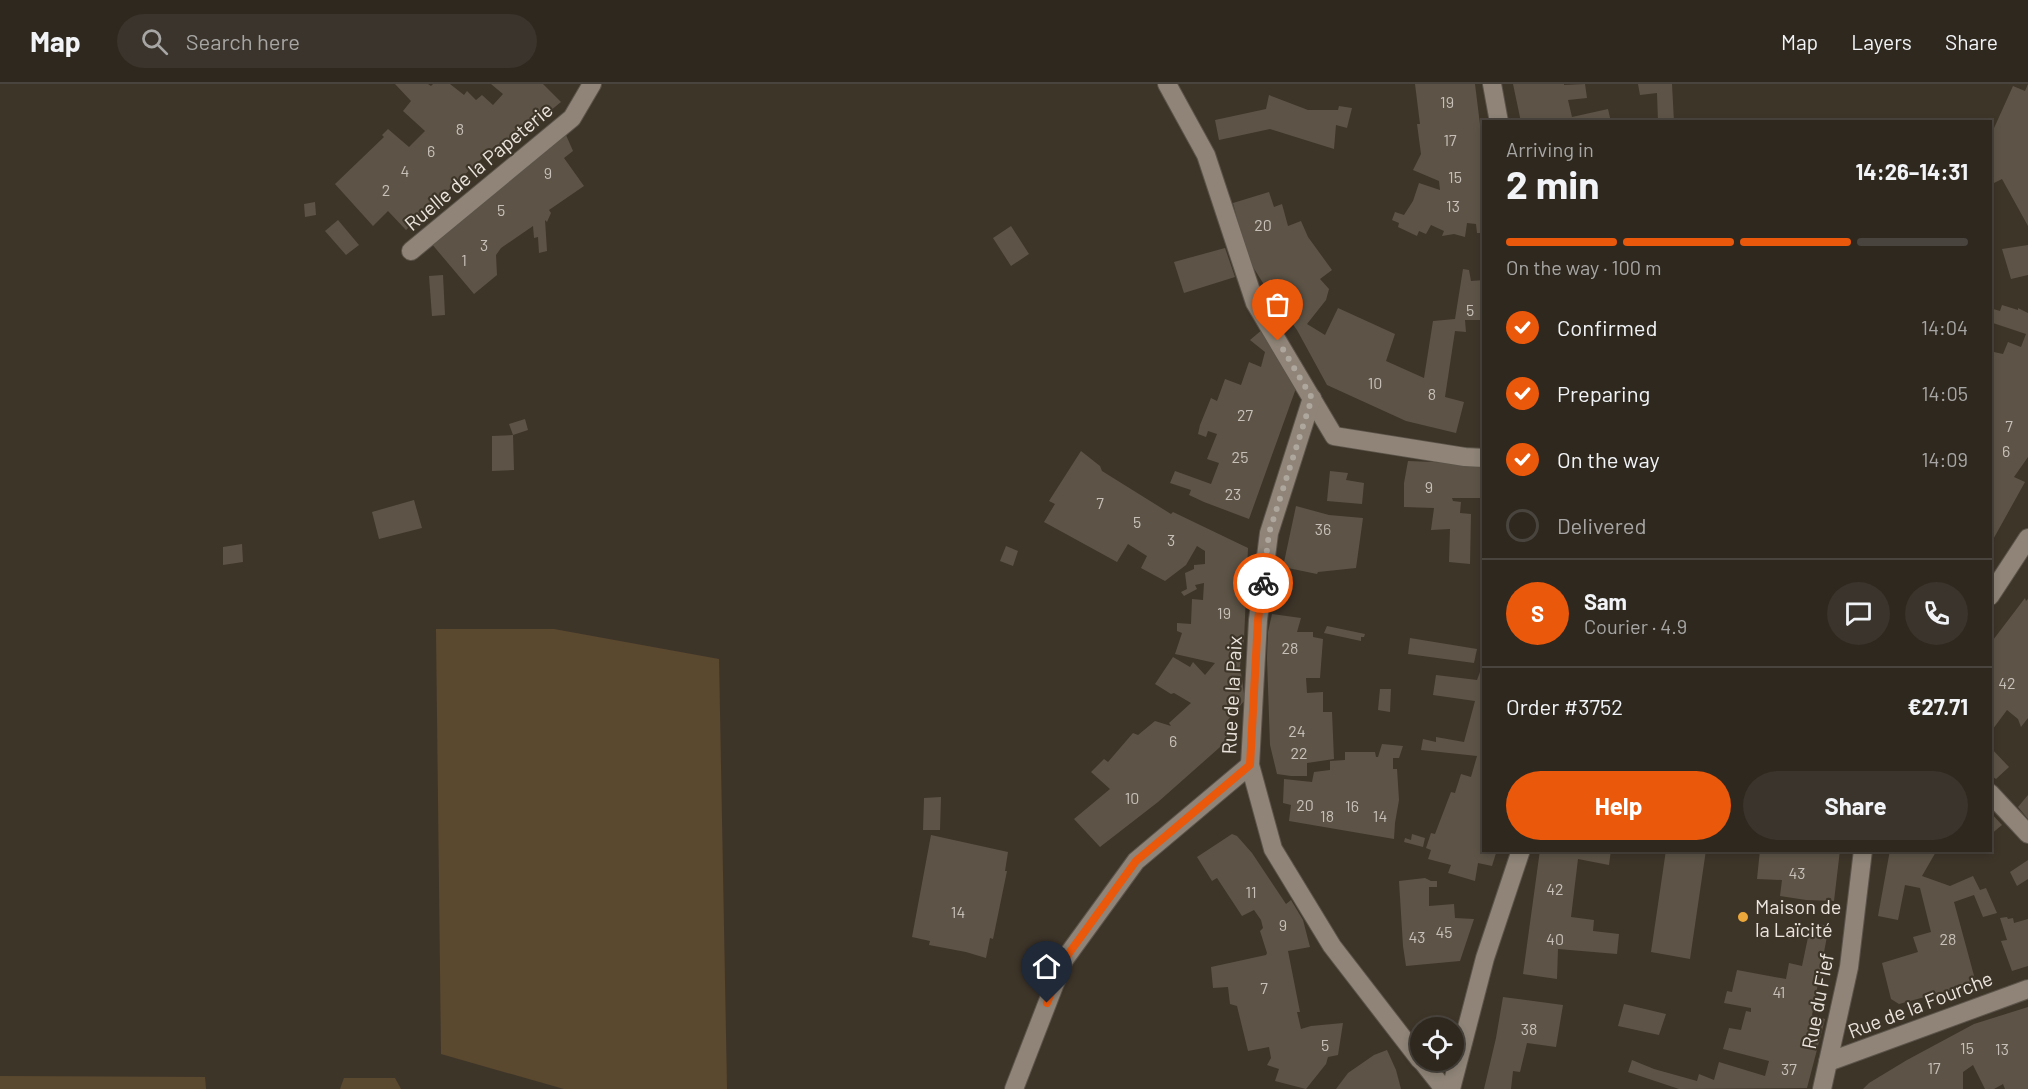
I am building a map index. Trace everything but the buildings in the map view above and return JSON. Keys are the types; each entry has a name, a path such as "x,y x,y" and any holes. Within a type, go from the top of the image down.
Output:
{"street":[{"name":"Ruelle de la Papeterie","path":"411,251 572,118 592,84"},
{"path":"1167,84 1206,155 1255,303 1334,436 1482,458"},
{"path":"1492,84 1498,120"},
{"name":"Rue de la Paix","path":"1312,398 1269,533 1258,620 1250,765 1273,849 1332,946 1410,1046"},
{"path":"1992,593 2028,538"},
{"path":"1014,1089 1064,960 1129,870 1136,861 1250,765"},
{"path":"1992,795 2028,834"},
{"path":"1451,1089 1485,958 1520,852"},
{"name":"Rue du Fief","path":"1822,1089 1849,967 1863,852"},
{"name":"Rue de la Fourche","path":"1828,1062 2028,988"},
{"name":"Rue de la Paix","path":"1430,1071 1444,1089"}],"shaded area":[{"path":"436,629 554,629 719,659 727,1089 564,1089 441,1054"},
{"path":"0,1076 205,1077 206,1089 0,1089"},
{"path":"344,1078 395,1078 401,1089 340,1089"}],"way so far":[{"path":"1263,583 1269,533 1312,398 1278,341"}],"place":[{"name":"Maison de la Laïcité","path":"1743,917"}],"route":[{"path":"1047,1003 1064,960 1136,861 1250,765 1258,620 1263,583"}]}
